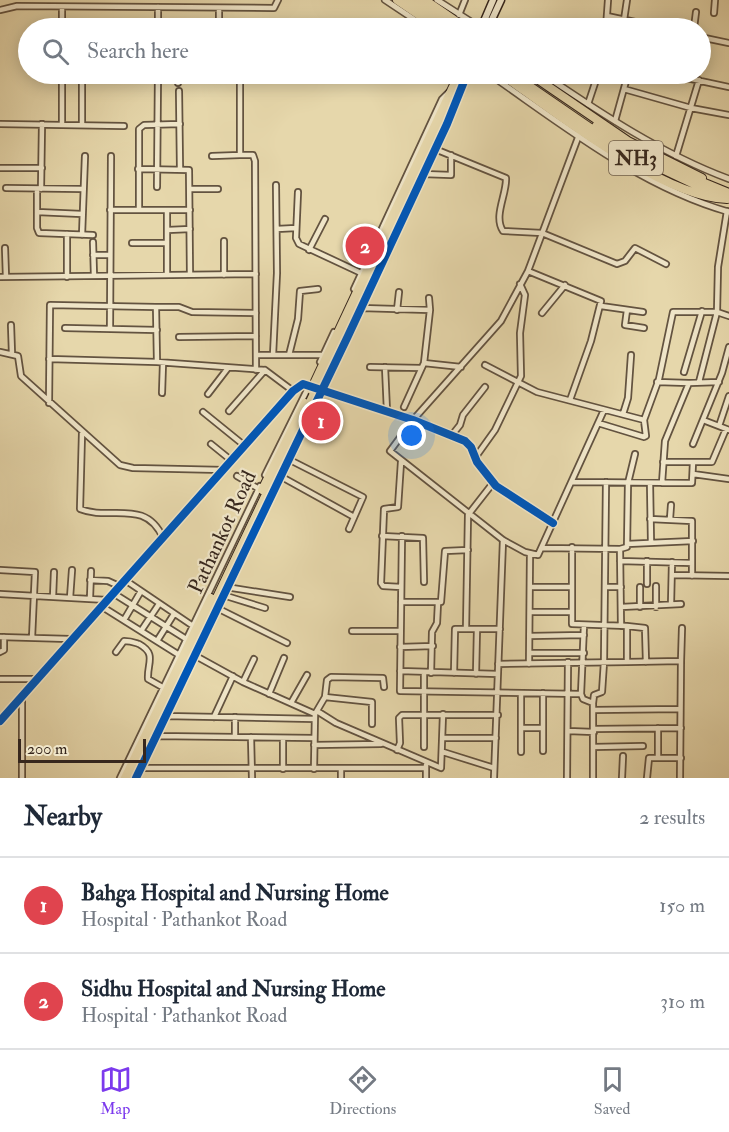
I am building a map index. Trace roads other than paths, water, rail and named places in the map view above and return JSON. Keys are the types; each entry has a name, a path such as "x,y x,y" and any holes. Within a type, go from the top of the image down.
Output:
{"highway":[{"path":"397,0 423,18"},
{"path":"406,0 432,18"},
{"path":"416,0 442,18"},
{"path":"425,0 451,18"},
{"name":"Pathankot Road","path":"125,778 274,462 316,388 325,355 454,84"},
{"path":"131,778 461,84"},
{"path":"515,84 568,122 640,167 710,198 729,196"},
{"name":"NH3","path":"528,84 656,163 729,196"},
{"name":"NH3","path":"533,84 571,112"},
{"path":"545,84 628,141 729,196"}],"main road":[{"path":"493,17 496,1"},
{"path":"487,18 496,1"}],"street":[{"path":"214,0 218,18"},
{"path":"0,10 16,6 276,8 278,0"},
{"path":"385,0 412,18"},
{"path":"437,0 464,18"},
{"path":"459,15 465,0"},
{"path":"608,0 607,16 616,18"},
{"path":"624,18 627,0"},
{"path":"714,13 715,0"},
{"path":"62,7 62,18"},
{"path":"158,7 158,18"},
{"path":"695,18 696,12"},
{"path":"711,39 729,43"},
{"path":"711,83 729,87"},
{"path":"62,84 62,125"},
{"path":"82,84 82,125"},
{"path":"157,187 158,84"},
{"path":"240,84 240,155"},
{"path":"120,778 259,489 361,308 464,84"},
{"path":"504,84 579,135 654,181 728,212 717,267 717,312 699,382"},
{"path":"558,84 615,121 676,156 729,179"},
{"path":"588,104 595,84"},
{"path":"615,121 625,84"},
{"path":"676,156 698,84"},
{"path":"624,89 691,108 729,115"},
{"path":"256,355 325,355 442,99 451,90"},
{"path":"179,91 180,168"},
{"path":"0,124 124,126"},
{"path":"42,124 42,168 37,212 39,233 93,235"},
{"path":"139,210 139,129 141,126 180,124"},
{"path":"579,135 528,271 501,321 390,449 401,462 503,540 530,554 540,554 604,410"},
{"path":"435,148 506,178 501,229 542,233 617,264 625,261 635,248 666,264"},
{"path":"212,156 253,155 255,158 256,370"},
{"path":"423,174 451,175 451,155"},
{"path":"82,235 85,156"},
{"path":"110,329 111,156"},
{"path":"0,168 42,168"},
{"path":"138,169 180,168 189,170 190,275"},
{"path":"273,355 277,297 276,185"},
{"path":"6,189 83,189"},
{"path":"190,189 218,189"},
{"path":"298,192 297,242 309,250 362,273"},
{"path":"110,210 190,210"},
{"path":"167,210 167,275"},
{"path":"37,212 82,214"},
{"path":"309,250 325,219"},
{"path":"277,229 297,228"},
{"path":"168,230 190,230"},
{"path":"67,234 67,276"},
{"path":"224,241 224,275"},
{"path":"93,242 94,276"},
{"path":"132,243 167,243"},
{"path":"5,248 3,277 256,274"},
{"path":"93,255 110,255"},
{"path":"528,271 600,299 601,306 570,400"},
{"path":"475,458 489,440 518,384 525,295 520,284"},
{"path":"542,313 565,285"},
{"path":"289,355 298,319 300,291 318,289"},
{"path":"397,310 399,292"},
{"path":"404,407 423,365 430,310 429,298"},
{"path":"49,403 50,305 179,307 192,312 256,314"},
{"path":"601,306 643,312"},
{"path":"156,307 162,393"},
{"path":"361,308 430,310"},
{"path":"627,310 625,325 644,328"},
{"path":"684,372 702,311"},
{"path":"597,423 646,436 644,420 657,382 672,313 702,311 729,316"},
{"path":"11,325 12,354"},
{"path":"65,328 156,330"},
{"path":"179,337 256,336"},
{"path":"693,444 719,382 729,346"},
{"path":"0,352 19,358 21,376 82,433 123,467 225,470"},
{"path":"623,414 628,398 631,355"},
{"path":"49,359 265,370 293,391"},
{"path":"370,367 423,365 461,367"},
{"path":"485,365 518,384 644,420"},
{"path":"384,367 387,411"},
{"path":"208,394 228,368"},
{"path":"229,411 265,370"},
{"path":"722,373 729,373"},
{"path":"657,382 719,382"},
{"path":"662,483 665,441 689,383"},
{"path":"0,721 70,639 225,470 293,391 303,384 413,420 469,444 475,458 493,483 553,524"},
{"path":"452,435 460,425 462,415 485,387"},
{"path":"136,778 288,459 316,388"},
{"path":"719,426 729,396"},
{"path":"203,412 245,446"},
{"path":"663,462 713,461 727,430 703,420"},
{"path":"82,433 80,509 129,512 152,521 159,528 163,538"},
{"path":"212,444 232,461"},
{"path":"542,548 626,548 628,483 635,454"},
{"path":"288,459 363,497 349,529"},
{"path":"401,462 398,507 384,509 381,585 401,587"},
{"path":"572,482 692,483 693,462"},
{"path":"693,474 729,479"},
{"path":"237,476 259,489"},
{"path":"280,476 354,517"},
{"path":"593,778 593,703 594,694 602,692 604,662 606,482"},
{"path":"466,629 468,514 493,483"},
{"path":"650,483 651,542"},
{"path":"670,519 671,505"},
{"path":"650,519 691,520 692,576"},
{"path":"382,536 417,536 424,540 424,582"},
{"path":"402,536 400,692 581,694"},
{"path":"494,778 503,540"},
{"path":"627,544 693,541"},
{"path":"572,547 572,624 645,628 646,662"},
{"path":"620,549 621,607 627,662"},
{"path":"431,673 432,632 437,623 438,603 441,601 445,551 468,550"},
{"path":"529,664 530,554"},
{"path":"620,561 692,563"},
{"path":"647,561 647,584"},
{"path":"671,604 672,562"},
{"path":"0,570 35,572 36,596 32,638"},
{"path":"70,598 72,570"},
{"path":"90,598 91,571"},
{"path":"53,597 54,572"},
{"path":"672,575 729,576"},
{"path":"90,580 108,581 119,586"},
{"path":"125,580 193,626"},
{"path":"530,586 572,587"},
{"path":"656,586 656,607"},
{"path":"226,587 290,597"},
{"path":"605,587 621,587"},
{"path":"640,587 640,607"},
{"path":"124,620 141,591"},
{"path":"113,593 186,639"},
{"path":"0,594 107,600"},
{"path":"223,595 265,608"},
{"path":"401,602 438,603"},
{"path":"141,631 159,604"},
{"path":"621,607 681,604"},
{"path":"101,606 179,655"},
{"path":"217,608 287,643"},
{"path":"530,612 572,612"},
{"path":"157,641 174,614"},
{"path":"584,625 581,694 583,699 593,703"},
{"path":"680,778 682,628"},
{"path":"476,674 477,629"},
{"path":"454,674 454,630 500,629"},
{"path":"352,631 400,631"},
{"path":"530,636 584,634"},
{"path":"0,652 4,650 2,638 70,639"},
{"path":"116,652 124,641 131,641 146,648 151,658 148,679 164,688"},
{"path":"400,647 433,646"},
{"path":"530,653 584,653"},
{"path":"194,656 243,682 426,765"},
{"path":"269,694 284,658"},
{"path":"243,682 254,659"},
{"path":"498,664 681,661"},
{"path":"567,778 568,662"},
{"path":"400,671 498,674"},
{"path":"424,673 424,747"},
{"path":"291,704 307,675"},
{"path":"214,717 232,676"},
{"path":"314,769 315,715 325,697 326,682 331,677 383,678 384,687"},
{"path":"0,679 35,679"},
{"path":"521,693 521,752"},
{"path":"543,693 543,751"},
{"path":"22,696 22,778"},
{"path":"325,697 372,702 372,724"},
{"path":"594,710 680,709"},
{"path":"141,768 314,769 426,765 442,768 443,714"},
{"path":"165,716 315,715"},
{"path":"397,750 400,743 400,716 498,715"},
{"path":"235,717 235,737"},
{"path":"521,728 543,728"},
{"path":"658,728 658,758"},
{"path":"568,731 681,728"},
{"path":"156,736 314,738"},
{"path":"251,737 252,778"},
{"path":"283,738 283,769"},
{"path":"443,738 496,738"},
{"path":"314,745 384,744"},
{"path":"593,747 643,746"},
{"path":"442,752 494,768"},
{"path":"622,778 623,756"},
{"path":"647,778 648,759 681,758"},
{"path":"426,765 426,778"},
{"path":"340,778 341,768"}],"place":[{"name":"Sidhu Hospital and Nursing Home","path":"365,246"},
{"name":"Bahga Hospital and Nursing Home","path":"321,421"}]}
